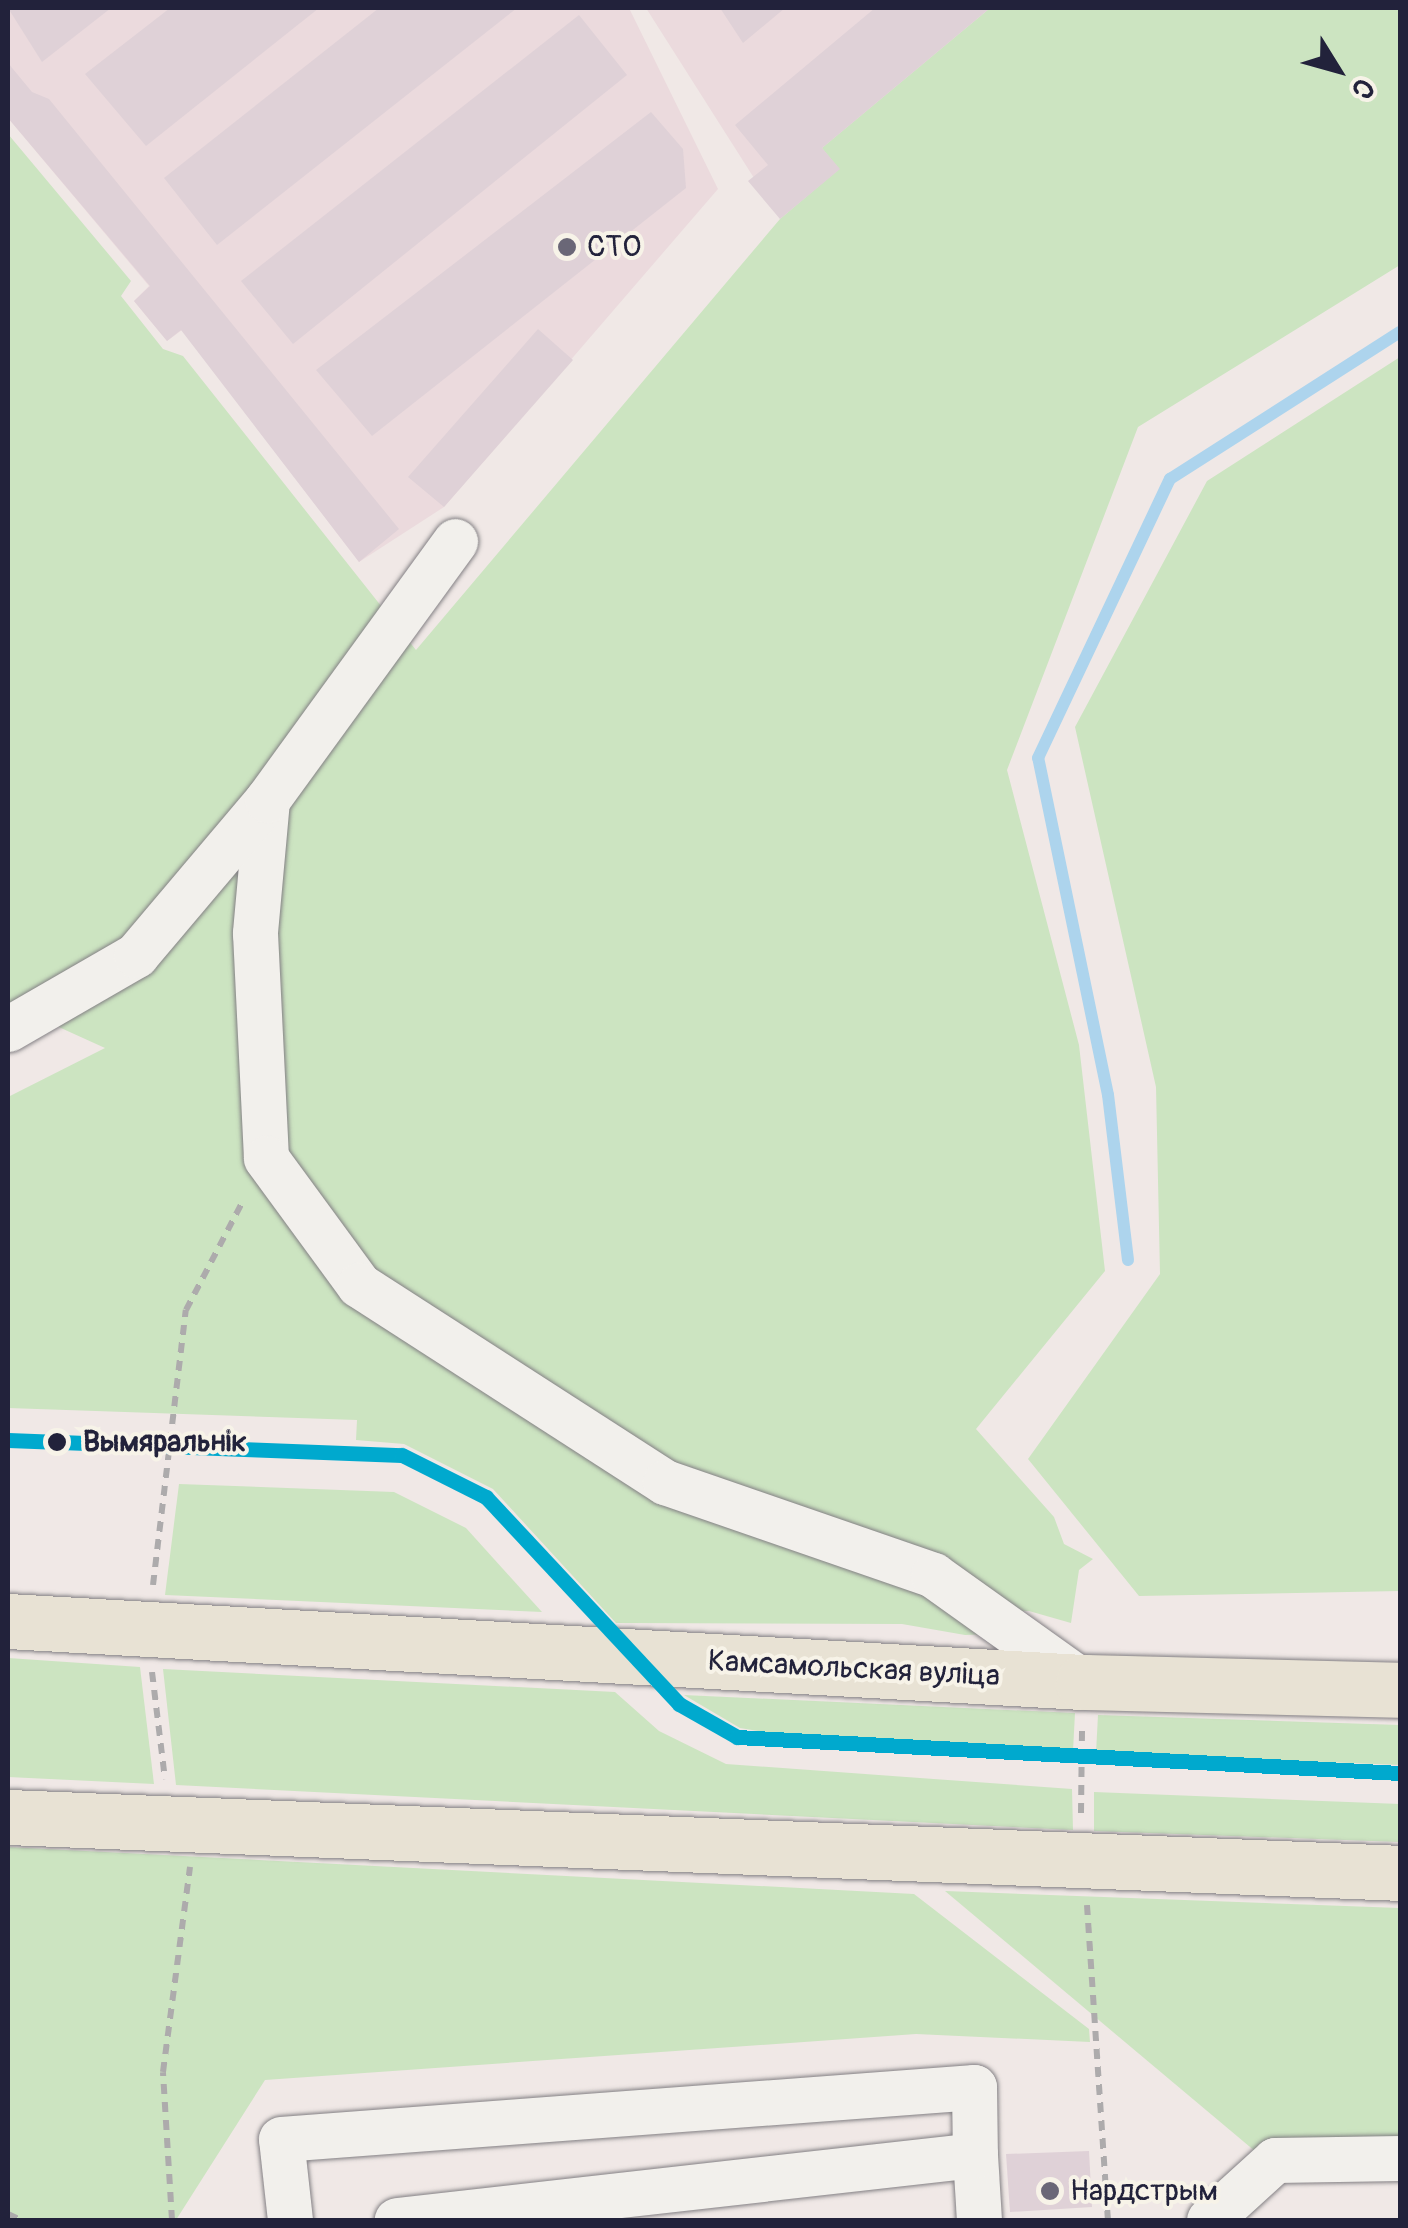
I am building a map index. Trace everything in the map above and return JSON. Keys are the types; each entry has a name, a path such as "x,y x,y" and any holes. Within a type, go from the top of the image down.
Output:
{"main road":[{"name":"Камсамольская вуліца","path":"8,1621 1083,1682 1400,1690"},
{"path":"8,1817 1400,1874"}],"lane":[{"path":"8,1029 136,955 266,800 455,541"},
{"path":"266,800 255,932 266,1158 360,1285 522,1396 665,1482 933,1575 1083,1682"},
{"path":"290,2220 281,2140 974,2086 980,2220"},
{"path":"397,2220 573,2210 975,2155"},
{"path":"1210,2220 1275,2160 1400,2158"}],"path":[{"path":"174,1823 152,1628 186,1310 266,1158"},
{"path":"1083,1682 1082,1861 1108,2220"},
{"path":"172,2220 163,2072 190,1879"},
{"path":"8,2214 21,2220"}],"shaded area":[{"path":"8,8 629,8 718,189 444,507 359,562 182,330 167,341 134,301 149,286 8,118"},
{"path":"646,8 990,8 823,148 840,169 780,219"}],"green space":[{"path":"990,8 1400,8 1400,265 1138,427 1007,770 1079,1045 1105,1271 976,1429 1054,1517 1064,1544 1093,1559 1079,1570 1071,1623 1029,1611 982,1612 992,1634 965,1635 902,1624 616,1623 493,1489 404,1444 356,1440 357,1420 8,1408 8,1097 105,1048 8,1004 8,134 131,281 121,296 163,349 183,356 416,650 780,219 839,169 822,148"},
{"path":"1400,357 1400,1591 1139,1596 1028,1459 1160,1274 1156,1087 1075,727 1207,481"},
{"path":"179,1484 394,1492 466,1528 542,1612 165,1595"},
{"path":"8,1658 140,1667 154,1784 8,1777"},
{"path":"163,1669 615,1692 659,1731 726,1764 1072,1789 1073,1830 176,1785"},
{"path":"684,1695 1075,1713 1073,1751 800,1738 740,1728"},
{"path":"1098,1715 1400,1725 1400,1765 1096,1753"},
{"path":"1094,1792 1400,1804 1400,1842 1094,1831"},
{"path":"8,1847 914,1894 1089,2029 1090,2042 916,2034 265,2080 176,2220 8,2220"},
{"path":"945,1891 1400,1908 1400,2138 1256,2152"}],"building":[{"path":"8,8 111,8 42,62"},
{"path":"170,8 319,8 146,146 85,74"},
{"path":"379,8 517,8 217,245 164,178"},
{"path":"720,8 785,8 743,43"},
{"path":"875,8 990,8 822,148 840,169 780,219 748,181 768,165 735,125"},
{"path":"579,15 627,75 293,344 241,281"},
{"path":"8,63 32,92 49,99 399,529 359,562 181,330 167,341 134,301 150,286 8,118"},
{"path":"651,112 683,149 686,188 372,436 316,370"},
{"path":"538,329 573,360 444,507 408,477"},
{"name":"Нардстрым","path":"1089,2151 1092,2207 1010,2212 1006,2154"}],"waterway":[{"path":"1128,1260 1108,1095 1038,758 1170,479 1400,332"}],"transit line":[{"path":"8,1440 402,1455 486,1497 679,1704 737,1737 1400,1773"}],"place":[{"name":"СТО","path":"567,247"},
{"name":"Вымяральнік","path":"57,1442"},
{"name":"Нардстрым","path":"1050,2191"}]}
